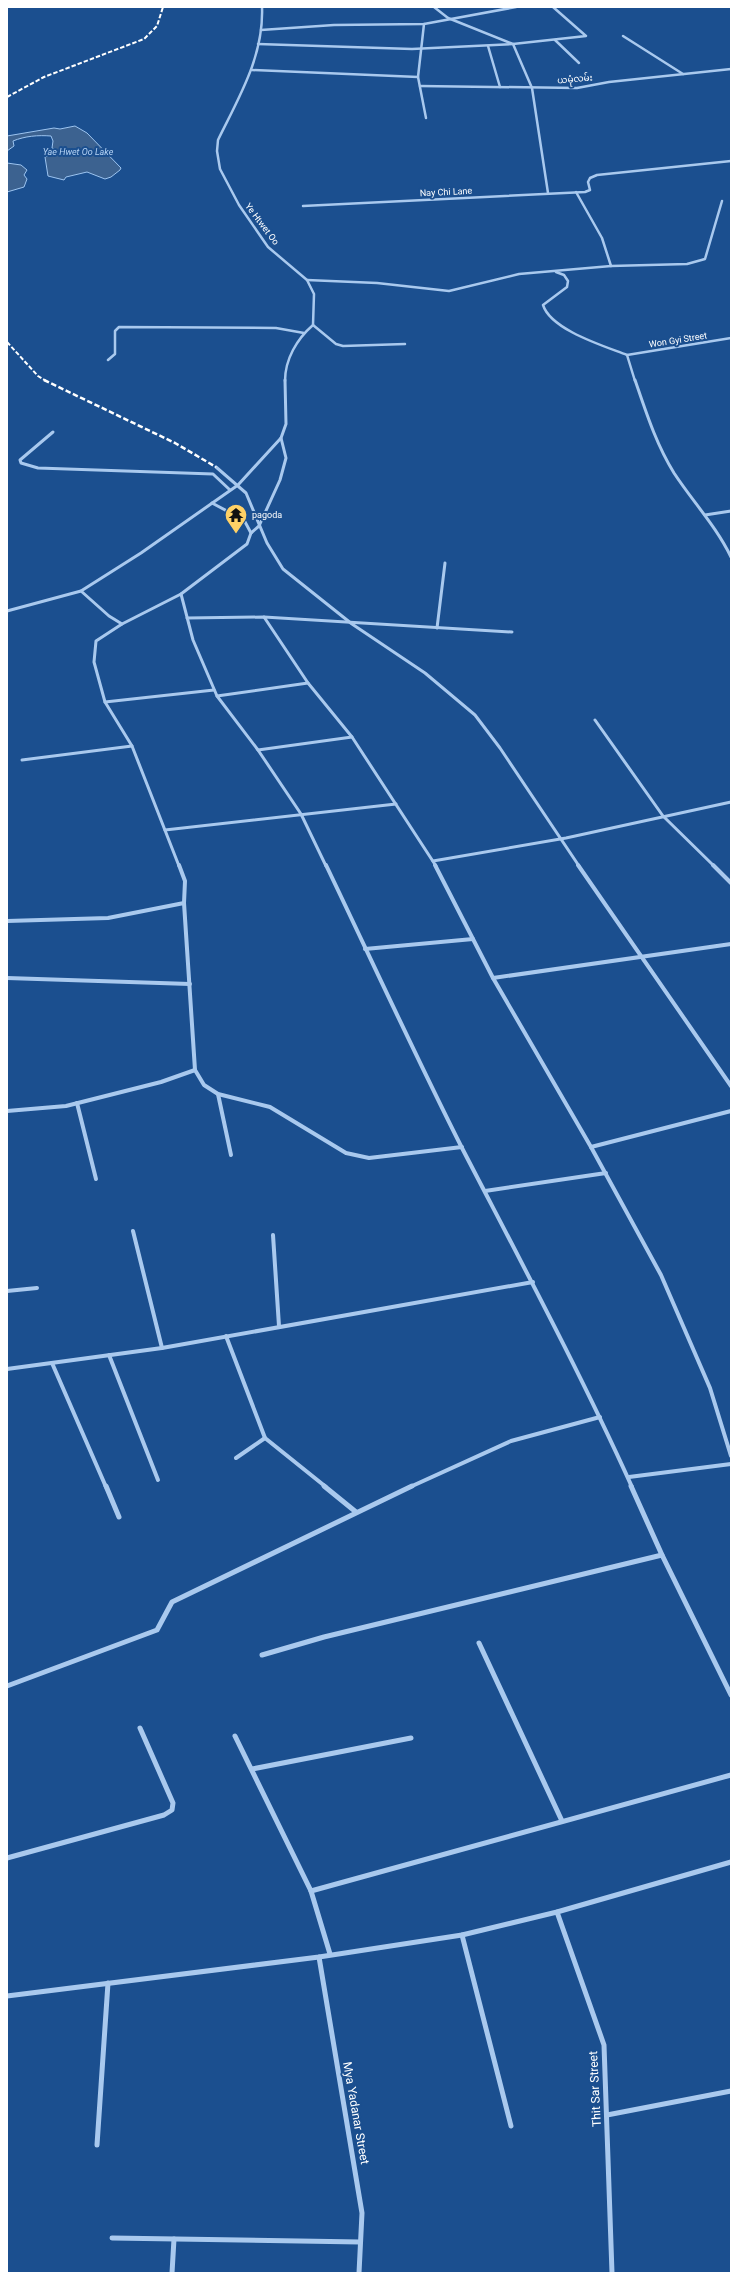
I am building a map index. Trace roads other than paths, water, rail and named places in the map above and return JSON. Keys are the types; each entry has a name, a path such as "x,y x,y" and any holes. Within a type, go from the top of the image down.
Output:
{"street":[{"name":"Ye Htwet Oo","path":"262,7 261,30 252,70 218,140 217,151 220,169 239,205 268,247 307,280 314,294 313,325"},
{"path":"434,7 448,18 513,44 532,88 548,193"},
{"path":"261,30 334,25 424,24 448,18 516,7"},
{"path":"258,44 420,48 488,46 586,36 554,7"},
{"path":"424,24 420,48 418,77 426,118"},
{"path":"623,36 683,74"},
{"path":"555,40 579,63"},
{"path":"488,46 500,87"},
{"name":"ယမုံလမ်း","path":"420,86 577,88 609,82 731,69"},
{"path":"252,70 418,77"},
{"name":"Nay Chi Lane","path":"303,206 590,191 588,182 590,178 597,176 731,161"},
{"path":"576,192 602,238 611,266"},
{"path":"307,280 377,283 449,292 518,274 611,266 687,264 706,259 722,201"},
{"path":"554,271 564,275 568,281 567,287 543,305 546,315 568,330 627,355 657,440 674,473 730,551 731,557"},
{"path":"8,610 80,591 142,553 238,485 281,438 286,424 285,378 289,357 304,333 313,325 336,344 343,346 405,344"},
{"path":"108,360 116,354 115,331 120,327 276,328 304,333"},
{"name":"Won Gyi Street","path":"627,355 731,338"},
{"path":"53,432 20,460 21,463 38,468 213,474 230,490"},
{"path":"281,438 286,458 280,480 259,526 251,533 247,544 181,594 122,624 96,641 94,662 105,702 132,746 185,881 184,903 195,1070 204,1085 218,1094 270,1107 346,1153 369,1158 462,1147"},
{"path":"216,467 238,485 251,502 259,526 274,557 283,569 352,624 425,674 475,715 500,748 560,839 731,1086"},
{"path":"212,503 244,520 251,533"},
{"path":"705,515 731,511"},
{"path":"437,628 445,563"},
{"path":"80,591 109,616 122,624"},
{"path":"181,594 193,640 214,690 258,750 301,814 462,1147 533,1282 600,1417 629,1477 662,1555 731,1695"},
{"path":"264,617 308,683 352,737 434,861 493,978 606,1173 661,1275 710,1388 731,1456"},
{"path":"188,618 264,617 352,624 512,632"},
{"path":"217,696 308,683"},
{"path":"105,702 214,690"},
{"path":"595,720 663,816 731,884"},
{"path":"258,750 352,737"},
{"path":"22,760 132,746"},
{"path":"434,861 560,839 731,802"},
{"path":"165,830 396,804"},
{"path":"7,921 108,918 184,903"},
{"path":"365,949 473,939"},
{"path":"493,978 731,944"},
{"path":"7,978 190,984"},
{"path":"7,1111 66,1106 161,1082 195,1070"},
{"path":"218,1094 231,1155"},
{"path":"77,1103 96,1179"},
{"path":"591,1147 731,1111"},
{"path":"486,1191 606,1173"},
{"path":"133,1230 162,1348"},
{"path":"273,1235 279,1326"},
{"path":"7,1369 162,1348 533,1282"},
{"path":"7,1291 37,1288"},
{"path":"226,1336 265,1438 356,1512"},
{"path":"109,1355 158,1480"},
{"path":"52,1363 119,1517"},
{"path":"7,1686 157,1630 172,1602 356,1512 511,1442 600,1417"},
{"path":"236,1458 265,1438"},
{"path":"629,1477 731,1464"},
{"path":"262,1655 324,1637 662,1555"},
{"path":"479,1643 562,1822"},
{"path":"7,1858 164,1815 172,1810 173,1803 140,1728"},
{"path":"235,1736 311,1891 330,1954"},
{"path":"252,1769 411,1738"},
{"path":"311,1891 731,1775"},
{"path":"7,1996 319,1957 330,1954 462,1935 558,1912 731,1862"},
{"name":"Thit Sar Street","path":"558,1912 604,2045 612,2273"},
{"path":"462,1935 511,2126"},
{"name":"Mya Yadanar Street","path":"319,1957 362,2213 359,2273"},
{"path":"97,2145 108,1983"},
{"path":"607,2115 731,2091"},
{"path":"112,2238 360,2242"},
{"path":"172,2273 174,2239"}],"water":[{"name":"Yae Hwet Oo Lake","path":"75,126 87,133 121,168 120,170 111,177 105,179 87,172 66,177 64,180 48,176 45,157 58,151 52,148 53,141 51,136 32,136 18,139 13,141 14,146 7,151 7,136"},
{"name":"Yae Hwet Oo Lake","path":"7,163 21,165 27,170 24,175 27,179 24,187 7,192"}],"railway":[{"path":"7,97 44,77 144,39 157,26 163,7"},
{"path":"7,342 38,376 46,381"},
{"path":"46,381 175,443 216,467"}],"place":[{"name":"pagoda","path":"236,534"}]}
